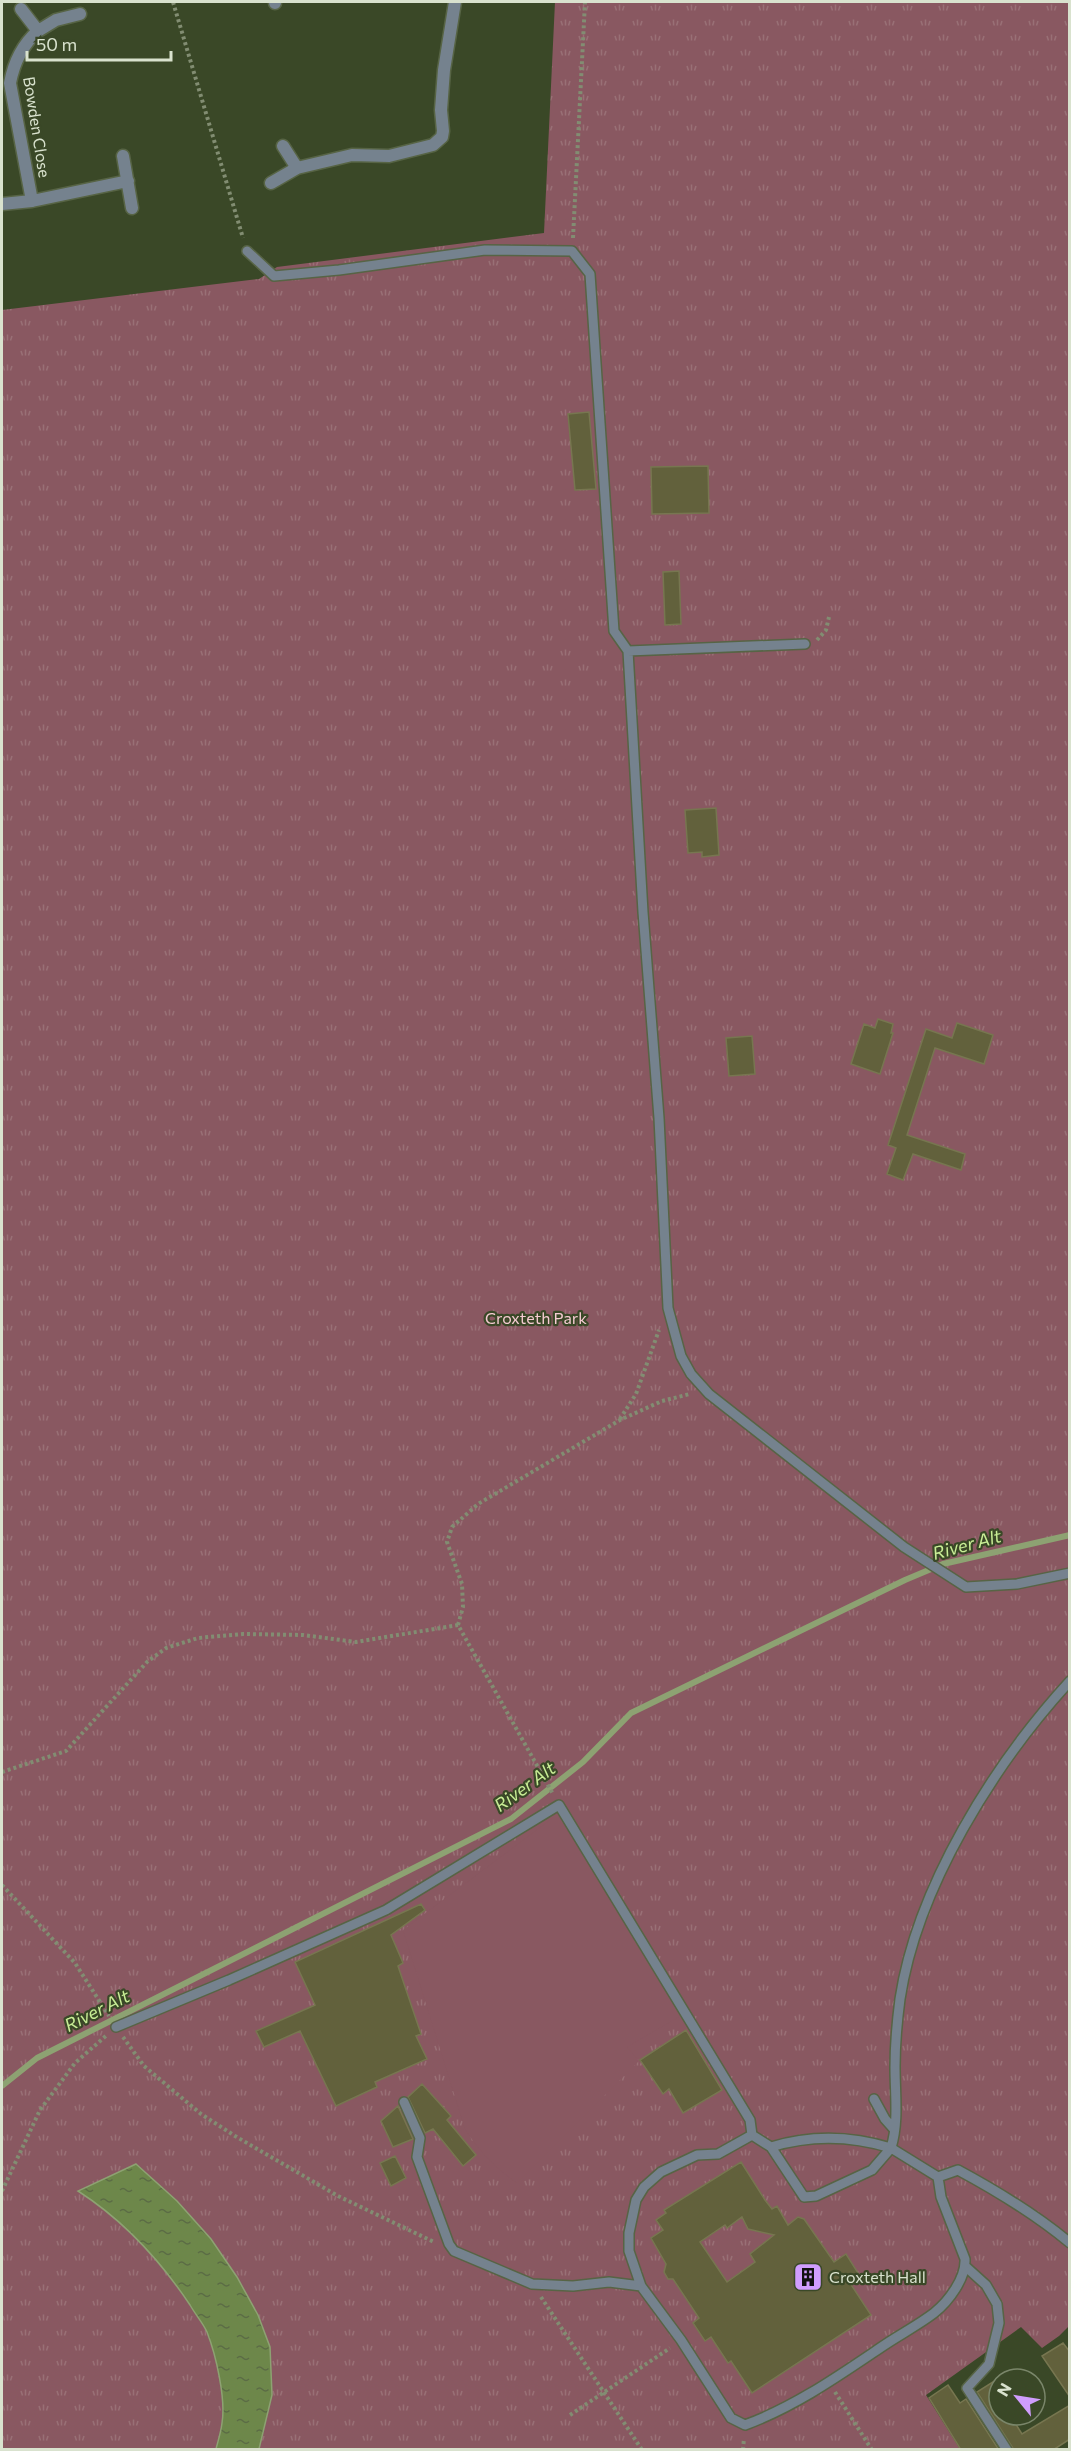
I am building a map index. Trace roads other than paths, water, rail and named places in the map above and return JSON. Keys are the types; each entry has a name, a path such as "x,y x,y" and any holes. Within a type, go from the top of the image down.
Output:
{"street":[{"path":"271,183 297,168 352,154 389,156 433,145 438,141 443,131 441,110 444,70 455,2"},
{"path":"21,9 38,31"},
{"name":"Bowden Close","path":"32,201 10,83 12,69 21,50 38,31 56,20 80,14"},
{"path":"283,146 297,168"},
{"path":"123,156 132,208"},
{"path":"2,204 32,201 128,181"}],"lane":[{"path":"247,250 274,276 339,270 485,250 573,250 591,274 614,631 628,651 643,912 659,1118 668,1308 681,1356 691,1374 709,1394 904,1547 966,1587 1017,1584 1070,1573"},
{"path":"628,651 805,644"},
{"path":"752,2135 771,2147 804,2198 816,2196 872,2170 891,2148 894,2138 893,2128 898,2112 895,2069 900,1998 911,1950 928,1902 968,1822 995,1777 1027,1731 1070,1681"},
{"path":"115,2026 229,1980 386,1910 560,1805 750,2120 752,2135"},
{"path":"874,2099 893,2128"},
{"path":"404,2102 420,2138 417,2157 449,2244 454,2251 532,2284 573,2286 609,2282 641,2286"},
{"path":"752,2135 718,2154 697,2155 661,2172 644,2187 636,2200 629,2233 629,2251 641,2286 681,2340 731,2418 745,2425 771,2415 829,2382 935,2312 958,2283 965,2266 965,2259 941,2197 938,2177 891,2148 834,2138 810,2138 771,2147"},
{"path":"938,2177 958,2170 993,2189 1049,2226 1070,2243"},
{"path":"965,2266 986,2285 997,2304 999,2323 989,2364 967,2388 1007,2450"}],"water":[{"path":"136,2164 177,2201 211,2239 237,2277 258,2315 270,2347 272,2395 259,2449 216,2449 222,2426 223,2402 217,2365 205,2329 178,2288 140,2242 95,2202 78,2191"}],"waterway":[{"name":"River Alt","path":"2,2086 37,2058 511,1819 583,1762 631,1713 905,1580 943,1564 1070,1535"}],"place":[{"name":"Croxteth Hall","path":"808,2277"}],"park label":[{"name":"Croxteth Park","path":"536,1318"}]}
